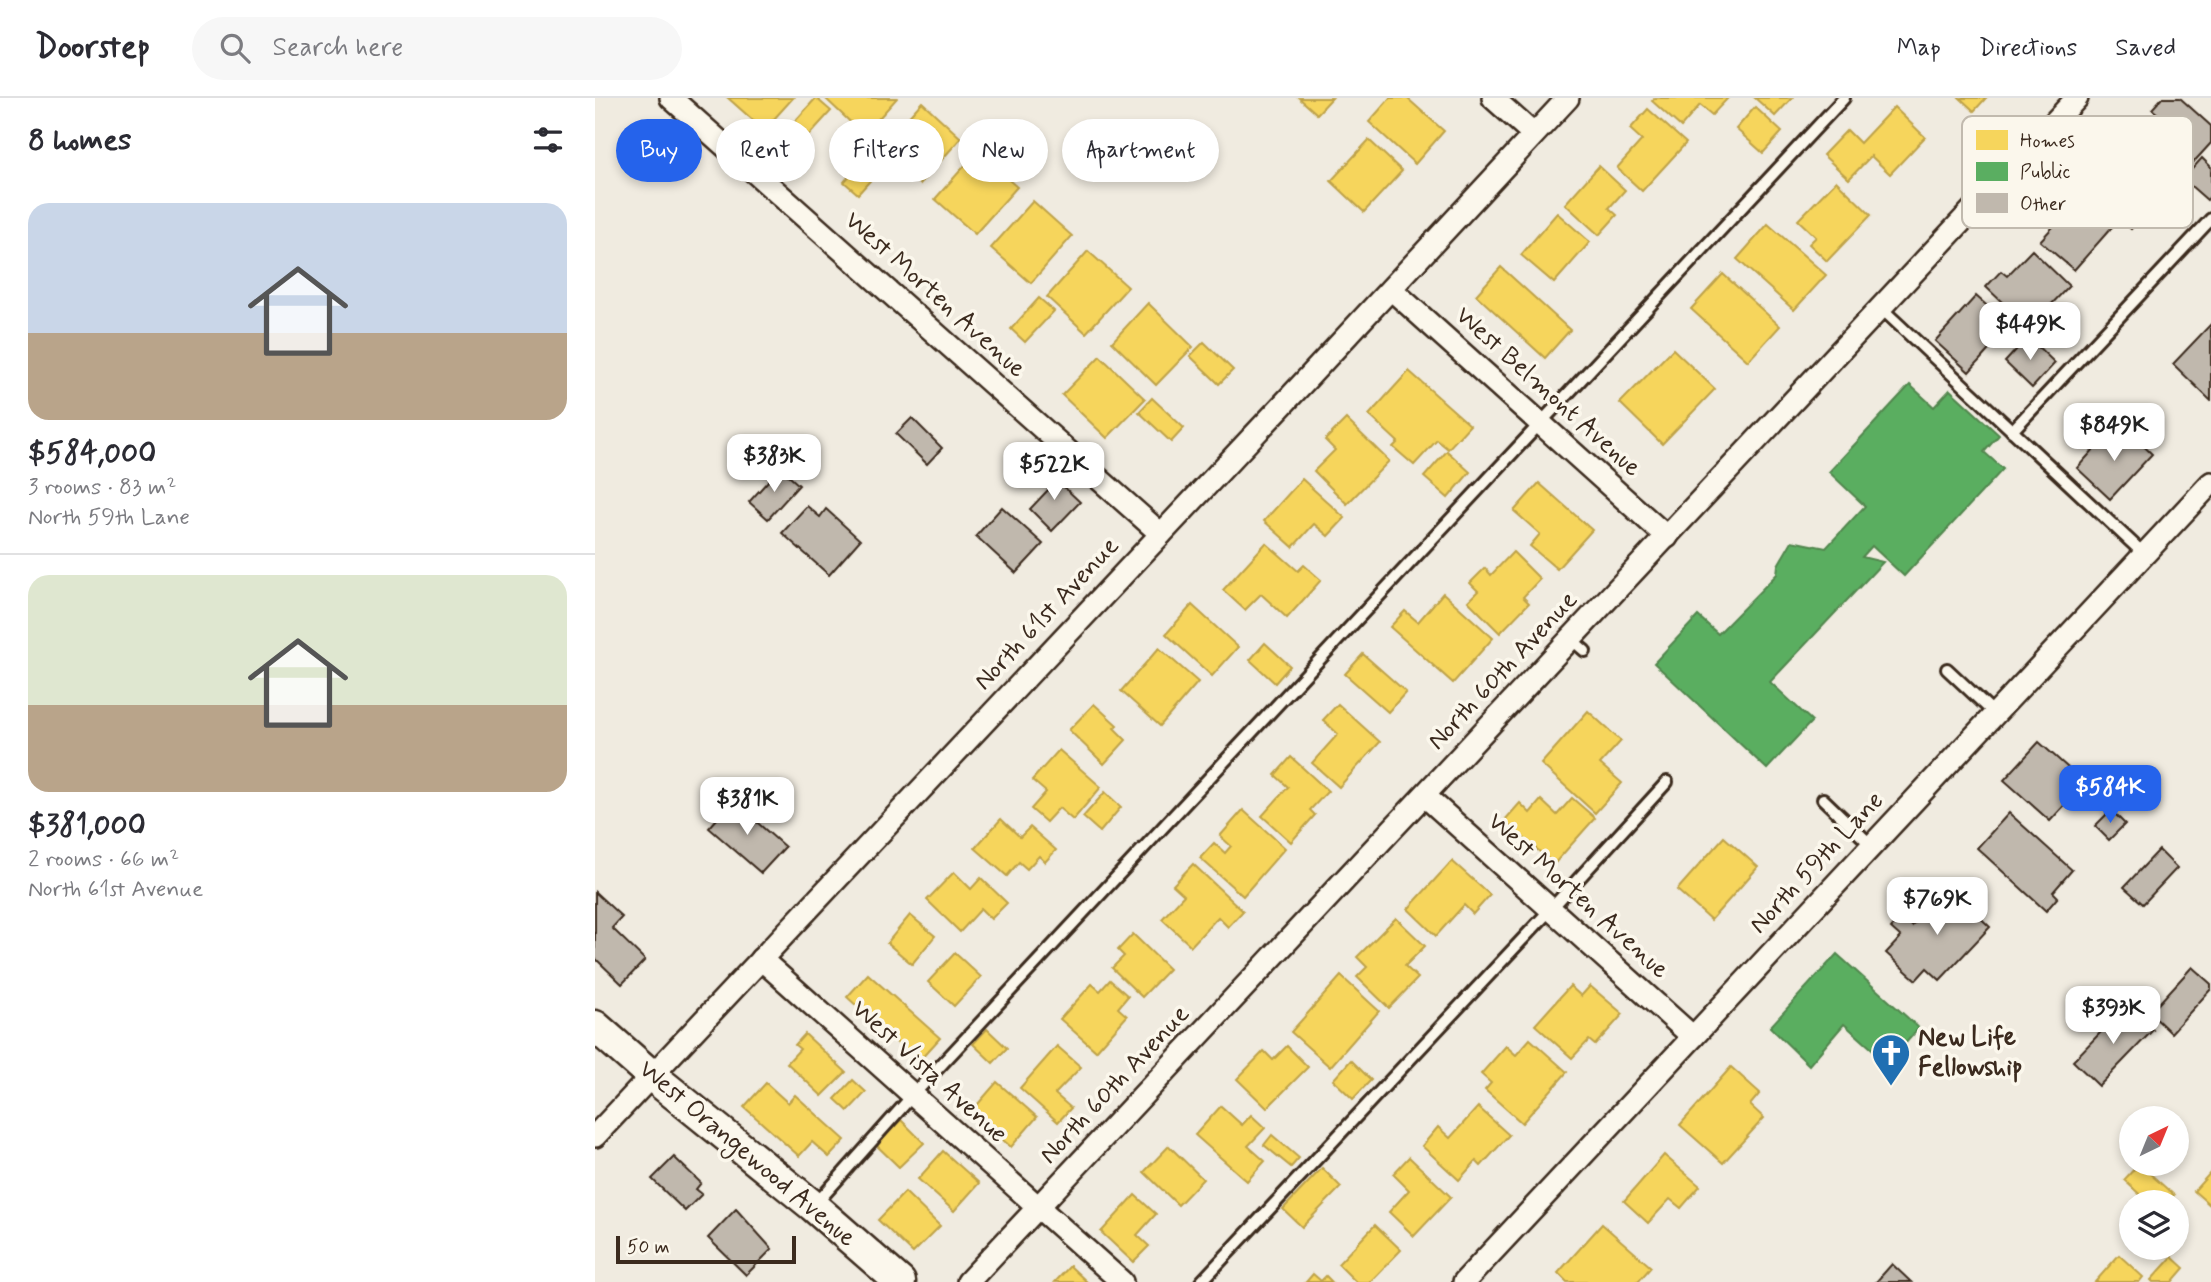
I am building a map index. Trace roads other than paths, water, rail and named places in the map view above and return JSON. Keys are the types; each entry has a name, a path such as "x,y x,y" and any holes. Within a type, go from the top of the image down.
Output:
{"street":[{"name":"West Morten Avenue","path":"671,98 1161,534"},
{"path":"1493,98 1533,134"},
{"name":"North 61st Avenue","path":"595,1136 1568,98"},
{"name":"North 60th Avenue","path":"2060,116 2077,98"},
{"name":"North 60th Avenue","path":"968,1282 1425,796 1578,645 1667,537 1962,221"},
{"name":"West Belmont Avenue","path":"1391,289 1667,537"},
{"name":"North 59th Lane","path":"1464,1282 2211,483"},
{"name":"West Morten Avenue","path":"1425,796 1693,1037"},
{"name":"West Vista Avenue","path":"761,959 1122,1282"},
{"name":"West Orangewood Avenue","path":"595,1026 652,1076 813,1206 899,1282"}],"lane":[{"path":"813,1206 1539,422 1844,98"},
{"path":"2013,431 2211,219"},
{"path":"1881,308 2144,554"},
{"path":"1947,669 1995,714"},
{"path":"1201,1282 1667,782"},
{"path":"1823,799 1871,846"}],"place":[{"name":"New Life Fellowship","path":"1891,1087"}]}
